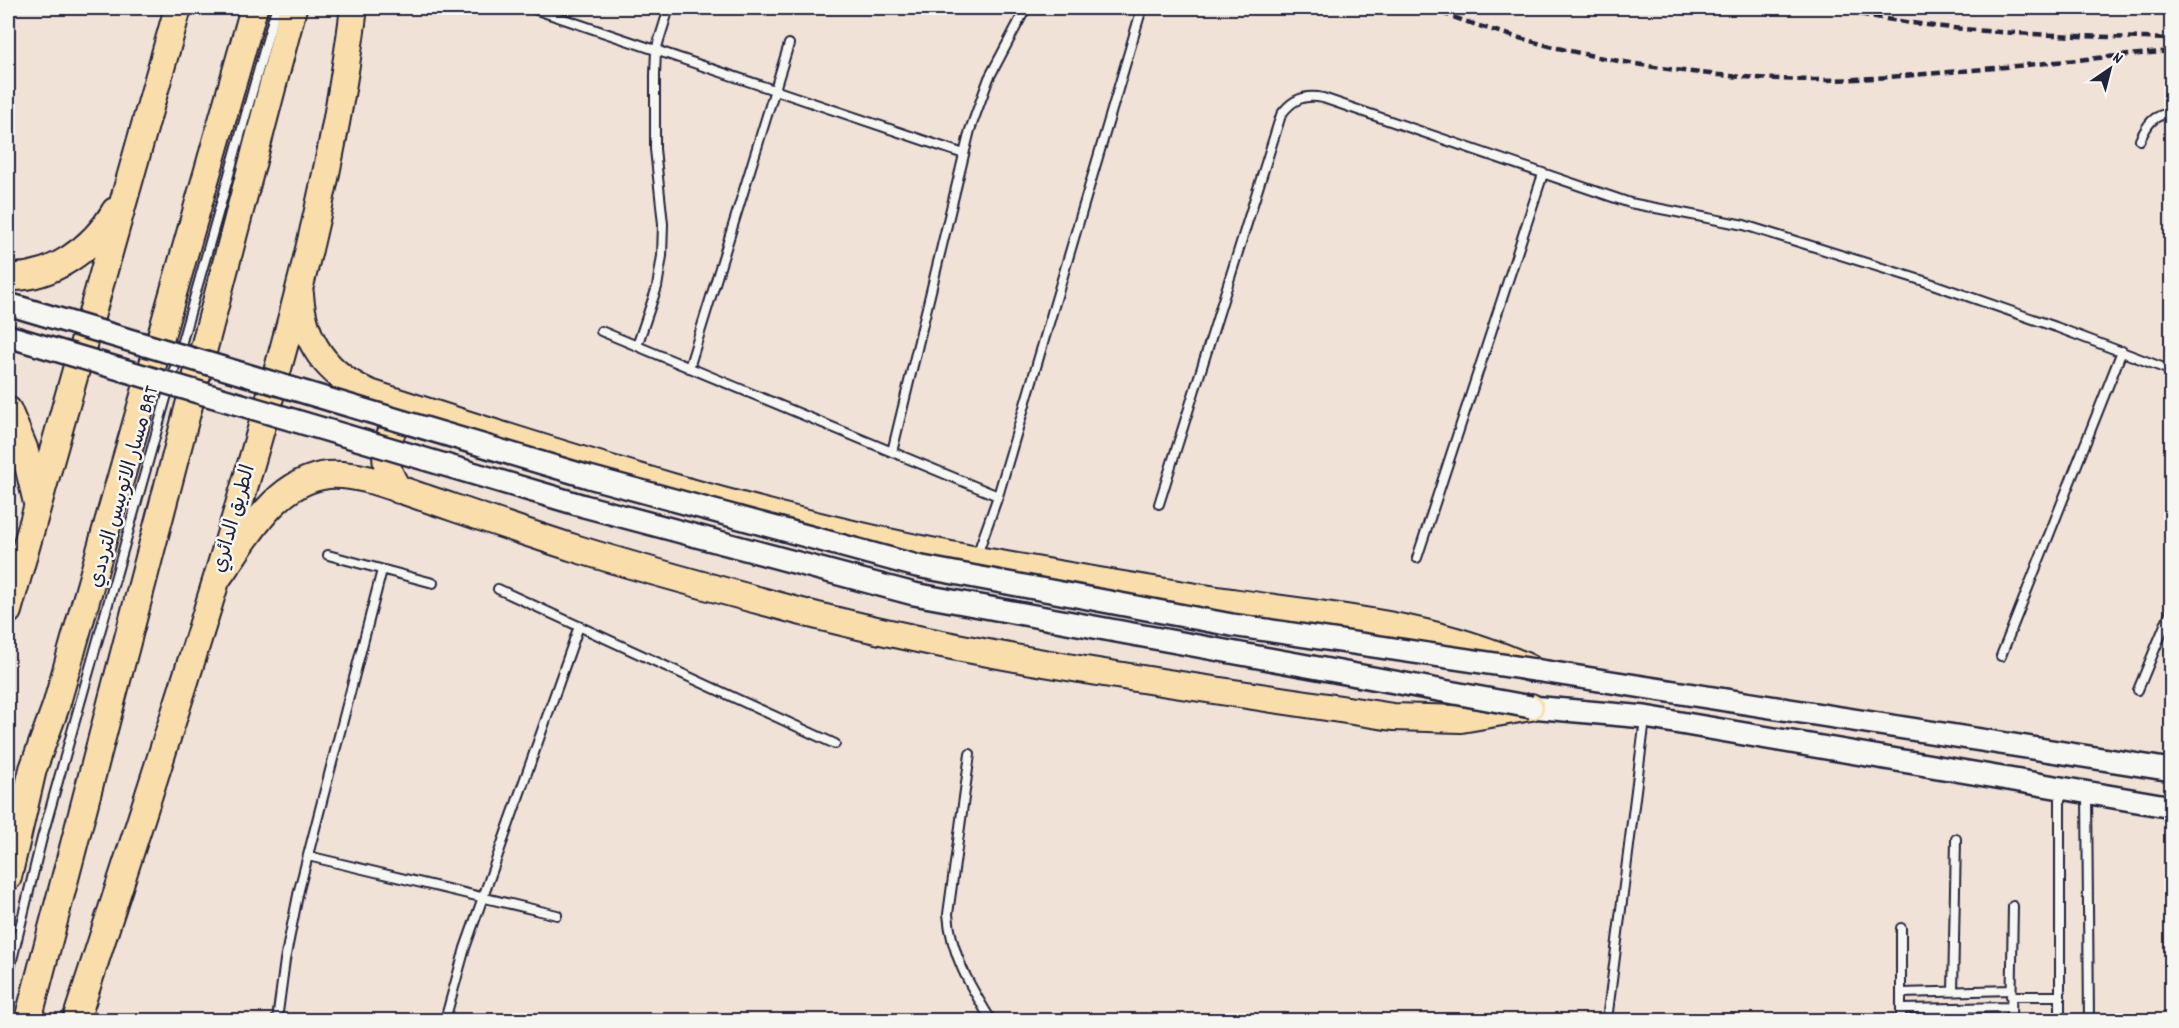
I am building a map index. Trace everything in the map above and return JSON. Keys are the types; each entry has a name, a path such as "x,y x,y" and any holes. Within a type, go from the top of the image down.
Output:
{"highway":[{"path":"8,611 178,8"},
{"path":"8,818 33,769 56,706 254,8"},
{"path":"28,1020 293,8"},
{"name":"الطريق الدائري","path":"76,1020 217,579 300,294 333,145 354,8"},
{"path":"8,277 24,278 42,272 74,255 101,232 126,192"},
{"path":"300,294 307,332 327,365 358,388 603,468 809,523 975,559 1207,598 1412,628 1467,643 1535,670"},
{"path":"399,490 388,472 386,461 388,440 398,421 416,408"},
{"path":"8,410 21,439 37,503"},
{"path":"217,579 272,505 300,483 334,475 399,490 575,548 673,576 801,611 969,650 1393,717 1461,719 1531,707"},
{"path":"8,877 33,769"}],"main road":[{"path":"8,304 589,477 917,566 1232,625 2172,770"},
{"path":"8,336 584,506 914,594 1531,707 1645,717 2172,807"}],"lane":[{"name":"مسار الاتوبيس الترددي BRT","path":"8,976 42,838 276,8"},
{"path":"637,346 657,287 663,240 655,149 656,50 669,8"},
{"path":"892,452 964,154 989,78 1026,8"},
{"path":"975,559 998,496 1142,8"},
{"path":"534,9 964,154"},
{"path":"689,368 789,44"},
{"path":"1160,504 1281,115 1287,107 1304,97 1323,98 1630,203 1744,225 1858,260 1991,303 2172,371"},
{"path":"2140,140 2148,123 2156,116 2172,113"},
{"path":"1417,558 1543,174"},
{"path":"601,331 998,496"},
{"path":"2001,656 2122,351"},
{"path":"328,555 433,583"},
{"path":"277,1020 291,925 382,570"},
{"path":"498,589 835,744"},
{"path":"2138,690 2172,608"},
{"path":"445,1020 457,973 579,626"},
{"path":"1607,1020 1645,717"},
{"path":"970,754 948,914 951,940 959,964 991,1020"},
{"path":"2060,789 2060,1020"},
{"path":"2087,793 2089,1020"},
{"path":"1953,992 1956,838"},
{"path":"308,856 557,915"},
{"path":"2011,1020 2013,906"},
{"path":"1901,928 1901,1020"},
{"path":"1901,993 2011,993 2060,996"},
{"path":"1901,1009 2011,1007"},
{"path":"1956,1008 1956,1020"}],"railway":[{"path":"1428,8 1475,25 1571,51 1669,69 1769,79 1876,78 2172,51"},
{"path":"1833,8 1875,17 1959,29 2044,35 2172,39"}]}
